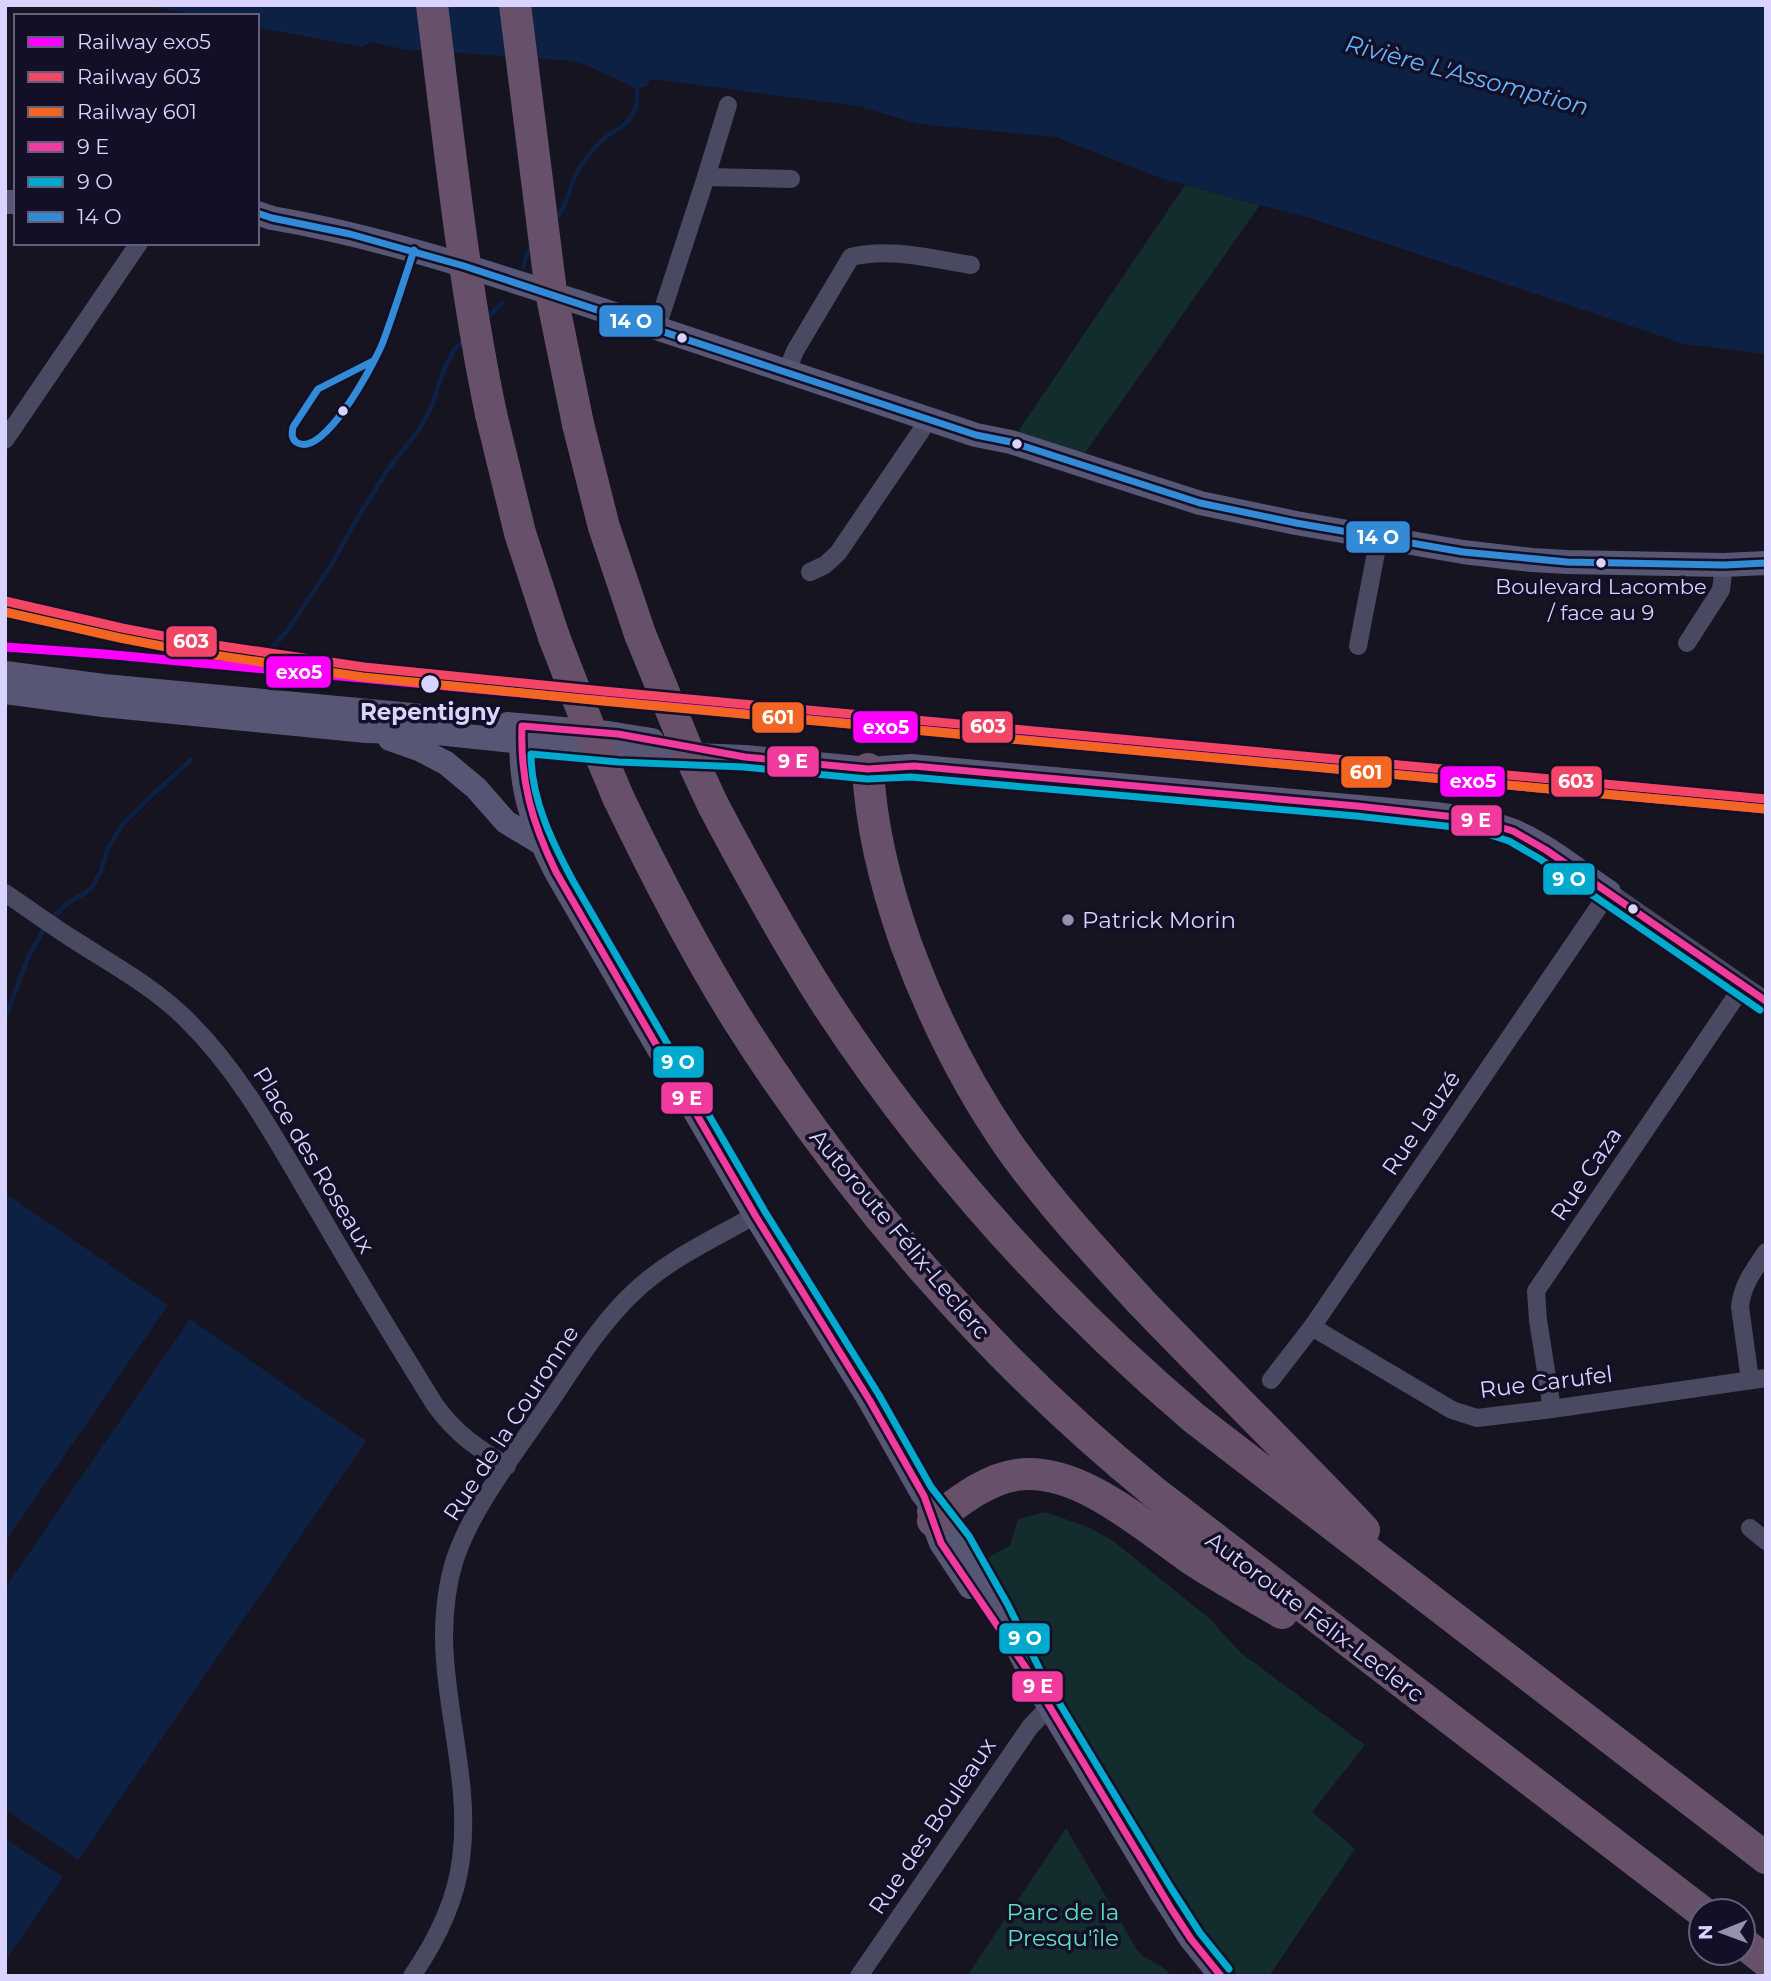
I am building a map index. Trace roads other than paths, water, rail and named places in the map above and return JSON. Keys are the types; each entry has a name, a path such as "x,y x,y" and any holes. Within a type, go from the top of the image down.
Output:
{"highway":[{"name":"Autoroute Félix-Leclerc","path":"432,5 470,303 491,414 520,533 554,637 618,797 674,909 735,1015 814,1132 919,1264 999,1350 1075,1423 1129,1471 1212,1537 1687,1900"},
{"path":"515,5 551,292 578,424 604,527 640,634 687,750 713,805 767,906 842,1028 900,1108 1005,1236 1090,1324 1175,1402 1766,1858"},
{"path":"868,769 870,804 880,857 895,912 915,966 950,1048 975,1094 1011,1149 1069,1222 1122,1281 1300,1462 1432,1602"},
{"path":"933,1511 1014,1475 1044,1475 1076,1483 1193,1560 1416,1694"}],"street":[{"path":"657,327 728,105"},
{"path":"706,177 791,179"},
{"path":"259,214 423,252 657,327 976,435 1012,442 1200,503 1463,552 1532,560 1724,565 1766,563"},
{"path":"5,440 138,245"},
{"path":"787,371 795,351 851,257 869,253 917,256 971,265"},
{"path":"810,572 825,565 838,553 921,431 926,418"},
{"path":"1358,646 1379,537"},
{"path":"1687,643 1721,590 1724,565"},
{"path":"5,673 521,734 618,752 745,757 868,769 914,766 1414,812 1480,821 1513,831 1532,841 1766,1001"},
{"path":"5,692 79,703 366,731 521,734"},
{"path":"366,731 421,750 446,763 475,788 506,822 541,843"},
{"path":"521,734 526,797 541,843 564,886 755,1214 870,1401 933,1511 941,1543 1030,1674 1172,1910 1221,1976"},
{"name":"Rue Lauzé","path":"1271,1380 1312,1327 1609,892"},
{"name":"Place des Roseaux","path":"5,893 160,996 184,1017 216,1053 251,1098 435,1405 466,1440 507,1466"},
{"name":"Rue Caza","path":"1552,1409 1536,1291 1743,986"},
{"name":"Rue de la Couronne","path":"412,1976 439,1931 453,1897 461,1861 463,1808 444,1654 445,1614 456,1557 472,1522 507,1466 611,1317 633,1292 676,1259 755,1214"},
{"path":"1758,1379 1740,1307 1745,1284 1766,1252"},
{"name":"Rue Carufel","path":"1312,1327 1452,1410 1477,1418 1758,1379"},
{"path":"1750,1528 1766,1541"},
{"name":"Rue des Bouleaux","path":"859,1976 1030,1727 1049,1707"}],"water":[{"name":"Rivière L'Assomption","path":"146,5 1766,5 1766,354 1684,344 1313,219 1163,179 1056,137 919,124 857,106 659,80 650,80 647,86 637,89 572,61 406,50 371,42 361,47 259,27 259,14 191,14"},
{"path":"5,1193 168,1305 5,1542"},
{"path":"190,1319 366,1441 78,1860 5,1809 5,1588"},
{"path":"5,1838 63,1877 5,1961"}],"waterway":[{"path":"554,221 563,208 576,174 586,158 601,141 632,116 637,102 637,85"},
{"path":"523,267 532,246"},
{"path":"485,320 502,303"},
{"path":"273,647 287,631 333,562 389,468 419,430 431,408 443,372 454,350 466,338"},
{"path":"51,919 67,904 91,889 101,871 108,848 122,825 191,760"},
{"path":"5,1018 30,953 46,926"}],"rail line":[{"name":"603","path":"5,601 189,641 364,667 1766,799"},
{"name":"601","path":"5,612 187,651 363,677 1765,809"},
{"name":"exo5","path":"5,647 1766,809"}],"place":[{"name":"Boulevard Lacombe / face au 9","path":"1601,563"},
{"name":"Repentigny","path":"430,684"},
{"name":"Patrick Morin","path":"1068,920"}],"park label":[{"name":"Parc de la Presqu'île","path":"1063,1925"}]}
